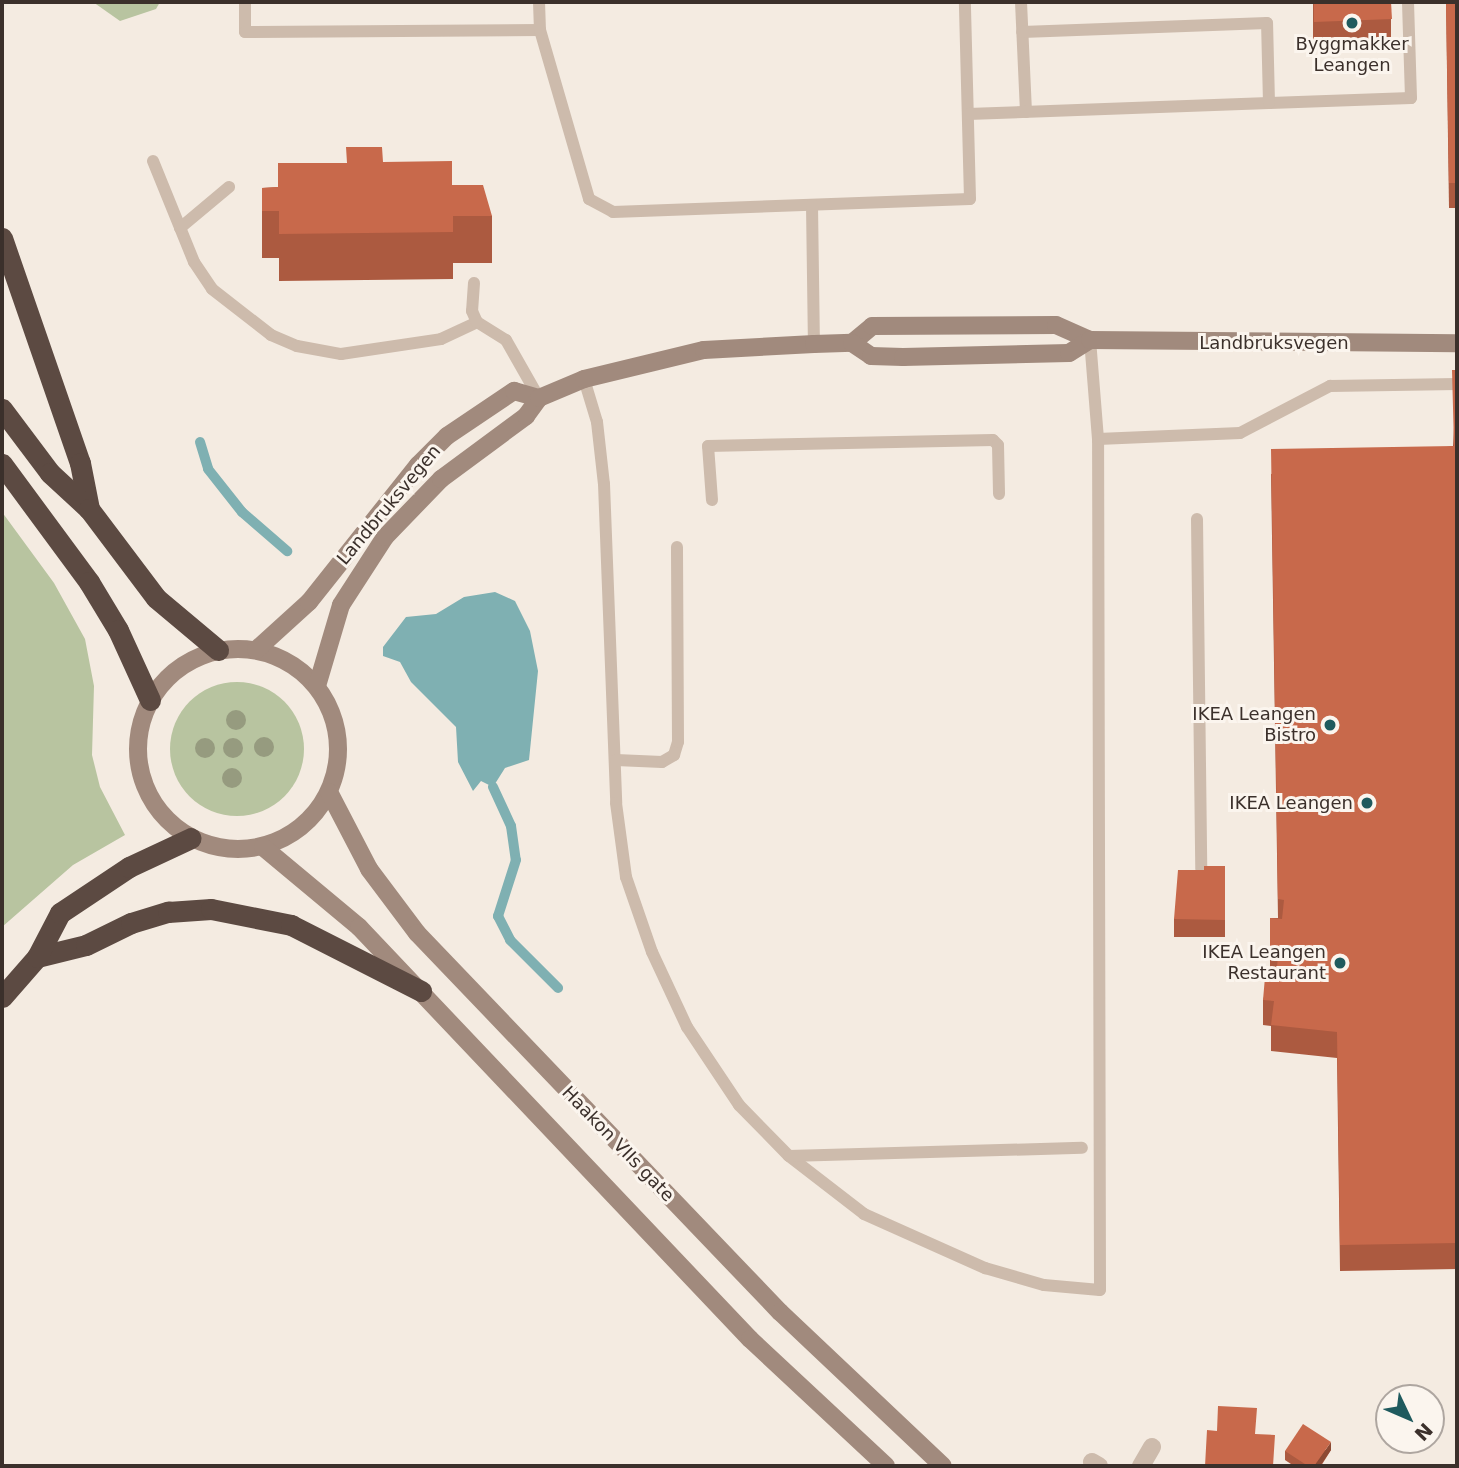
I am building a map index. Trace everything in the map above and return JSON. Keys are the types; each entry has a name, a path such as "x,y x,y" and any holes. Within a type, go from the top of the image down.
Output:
{"highway":[{"path":"2,238 79,463 89,509"},
{"path":"2,409 50,473 89,509 156,597 218,650"},
{"path":"2,464 89,582 118,629 150,700"},
{"path":"2,997 37,957 60,913 129,867 191,838"},
{"path":"37,957 86,945 143,919 211,909 291,925 421,991"}],"main road":[{"name":"Landbruksvegen","path":"852,343 872,326 1056,326 1090,340 1457,343"},
{"name":"Landbruksvegen","path":"317,686 341,605 385,537 441,479 526,416 539,398 584,379 705,350 852,343 871,356 1069,353 1090,340"},
{"name":"Landbruksvegen","path":"256,650 309,602 418,465 447,436 514,391 539,398"},
{"path":"218,650 256,650 299,669 317,686 336,726 336,771 329,792 313,817 290,835 263,847 226,849 191,838 165,819 147,793 138,762 139,730 150,700 167,677 190,660 218,650"},
{"name":"Haakon VIIs gate","path":"329,792 369,869 417,933 780,1312 943,1466"},
{"name":"Haakon VIIs gate","path":"263,847 332,902 421,991 751,1339 886,1466"}],"street":[{"path":"1141,1466 1152,1447"}],"lane":[{"path":"245,2 245,32 540,30"},
{"path":"539,2 540,30 589,199 613,212 970,199 965,2"},
{"path":"1021,2 1026,112"},
{"path":"968,114 1411,98 1408,2"},
{"path":"1022,32 1267,23 1269,103"},
{"path":"153,162 180,228 212,289 239,313 297,346 341,354 371,351 441,339 477,322"},
{"path":"180,228 229,187"},
{"path":"812,205 814,344"},
{"path":"474,284 472,311 477,322 506,340 539,398"},
{"path":"584,379 597,422 604,484 616,803 626,877 652,952 687,1027 739,1105 789,1156 864,1214 931,1246 1044,1285 1100,1290 1098,439 1090,340"},
{"path":"1098,439 1240,433 1330,386 1457,384"},
{"path":"712,500 708,446 844,443 993,440 998,445 999,494"},
{"path":"1197,519 1201,869"},
{"path":"616,760 662,762 674,755 678,742 677,547"},
{"path":"789,1156 1082,1148"}],"green space":[{"path":"93,2 160,2 156,9 120,21"},
{"path":"2,512 54,583 85,639 94,686 92,755 100,787 125,835 73,865 2,927"},
{"path":"237,682 263,687 284,702 299,723 304,749 299,775 284,796 263,811 237,816 211,811 190,796 175,775 170,749 175,723 190,702 211,687"}],"water":[{"path":"495,592 515,601 530,631 538,671 529,760 505,768 493,787 481,781 473,791 458,762 456,727 411,682 400,662 383,656 383,647 406,617 436,614 464,597"}],"building":[{"path":"1314,2 1391,2 1392,19 1314,22"},
{"path":"1446,2 1457,2 1457,183 1449,183"},
{"path":"346,147 382,147 383,162 452,161 452,185 483,185 492,216 453,216 453,232 279,234 279,211 262,211 262,188 278,187 278,163 347,163"},
{"name":"IKEA Leangen","path":"1452,370 1457,370 1457,1243 1340,1245 1337,1032 1271,1025 1274,1001 1263,1000 1265,977 1276,978 1278,956 1270,955 1270,918 1282,919 1284,900 1278,899 1271,449 1454,446"},
{"path":"1204,866 1225,866 1225,920 1174,919 1178,870 1204,870"},
{"path":"1218,1406 1257,1408 1255,1434 1275,1435 1273,1466 1205,1466 1207,1430 1217,1431"},
{"path":"1303,1424 1331,1442 1314,1466 1308,1466 1285,1451"}],"waterway":[{"path":"200,442 208,469 242,512 287,551"},
{"path":"493,787 511,826 516,860 498,916 510,940 558,988"}],"place":[{"name":"Byggmakker Leangen","path":"1352,23"},
{"name":"IKEA Leangen Bistro","path":"1330,725"},
{"name":"IKEA Leangen","path":"1367,803"},
{"name":"IKEA Leangen Restaurant","path":"1340,963"}]}
